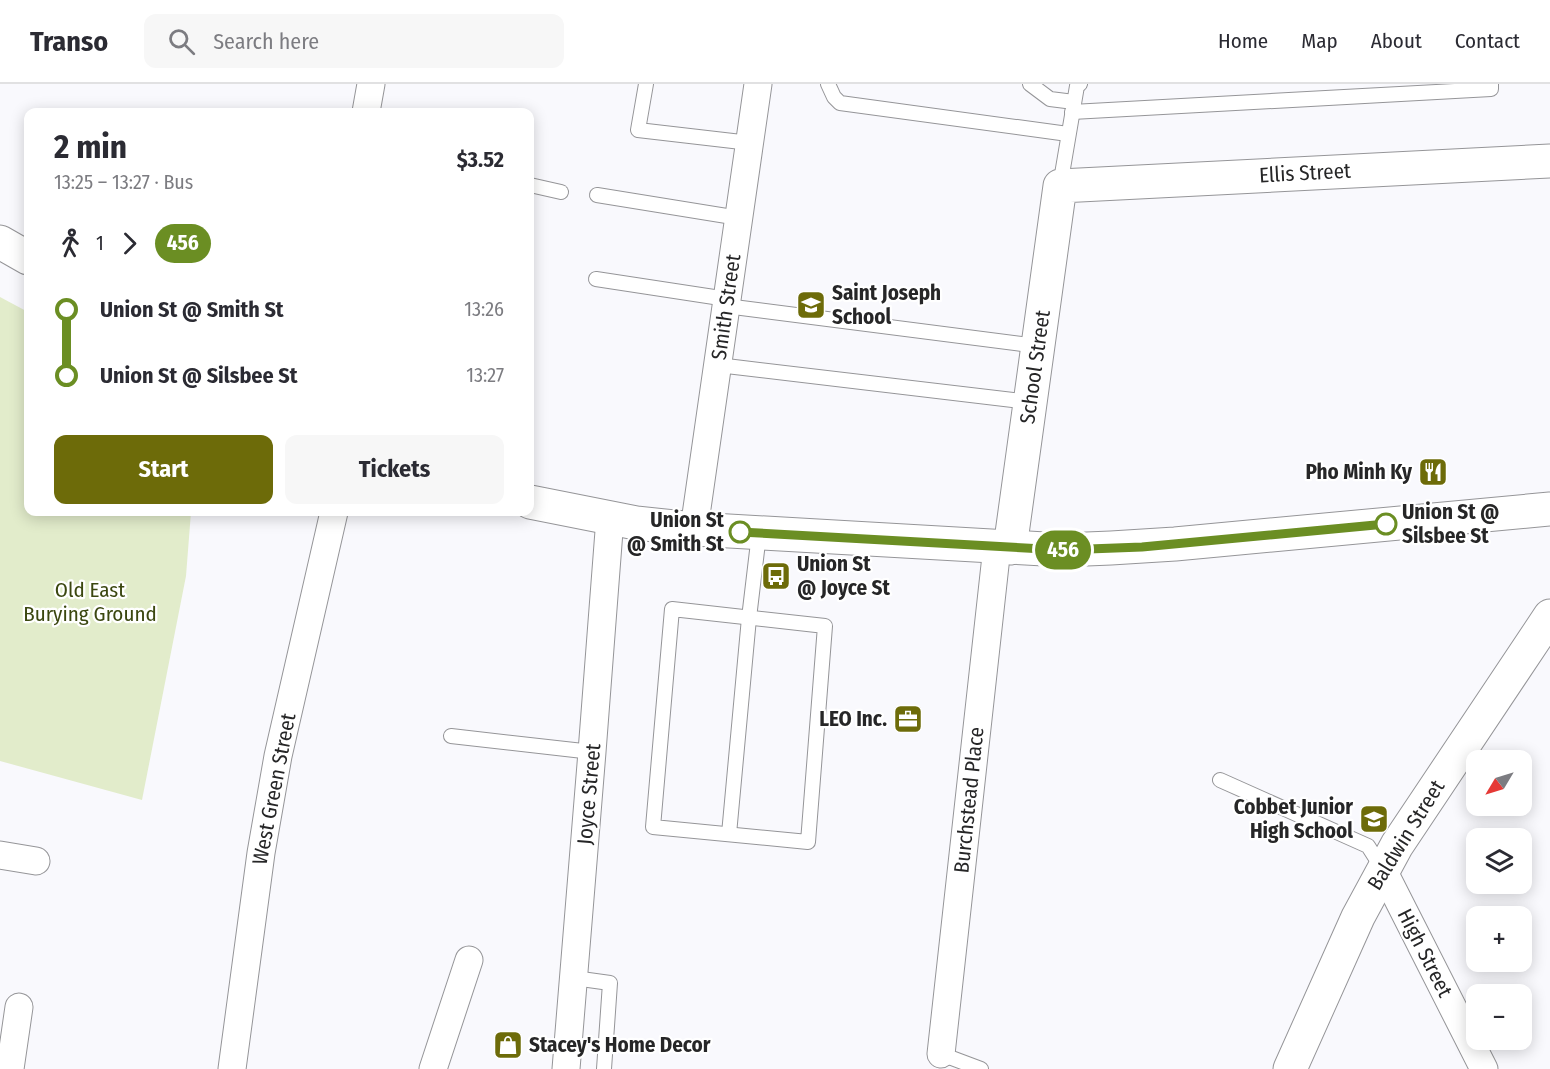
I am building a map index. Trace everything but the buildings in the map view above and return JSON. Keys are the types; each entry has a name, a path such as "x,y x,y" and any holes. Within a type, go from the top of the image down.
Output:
{"main road":[{"name":"Ellis Street","path":"1060,186 1550,161"},
{"name":"School Street","path":"1003,547 1030,402 1060,186"},
{"path":"0,242 24,256"},
{"path":"534,503 636,523 694,529 1062,550 1142,547 1550,509"},
{"name":"Baldwin Street","path":"1290,1069 1358,917 1397,845 1550,616"}],"street":[{"path":"367,108 371,84"},
{"name":"Smith Street","path":"694,529 758,84"},
{"name":"West Green Street","path":"232,1069 261,853 278,756 333,516"},
{"name":"Joyce Street","path":"566,1069 610,518"},
{"name":"Burchstead Place","path":"941,1054 1003,547"},
{"path":"0,855 36,861"},
{"name":"High Street","path":"1383,870 1484,1069"},
{"path":"433,1069 469,960"},
{"path":"10,1069 19,1007"}],"lane":[{"path":"646,84 638,129 750,143"},
{"path":"828,84 834,97 840,102 1068,134"},
{"path":"1030,84 1050,99 1073,107 1491,89 1491,84"},
{"path":"1060,186 1078,85"},
{"path":"534,186 561,192"},
{"path":"597,195 739,218"},
{"path":"596,279 727,302 1038,346"},
{"path":"718,365 1030,402"},
{"path":"729,834 759,534"},
{"path":"672,609 825,626 808,842 729,834 653,827 672,609"},
{"path":"451,736 592,752"},
{"path":"1220,780 1368,846 1383,870"},
{"path":"574,978 610,983 604,1069"},
{"path":"941,1054 981,1069"}],"green space":[{"name":"Old East Burying Ground","path":"0,297 24,310 24,516 191,516 186,576 142,800 0,761"}],"bus line":[{"name":"456","path":"740,532 1010,548 1085,550 1142,547 1386,524"}],"place":[{"name":"Saint Joseph School","path":"811,305"},
{"name":"Pho Minh Ky","path":"1433,472"},
{"name":"Union St @ Silsbee St","path":"1386,524"},
{"name":"Union St @ Smith St","path":"740,532"},
{"name":"Union St @ Joyce St","path":"776,576"},
{"name":"LEO Inc.","path":"908,719"},
{"name":"Cobbet Junior High School","path":"1374,819"},
{"name":"Stacey's Home Decor","path":"508,1045"}]}
